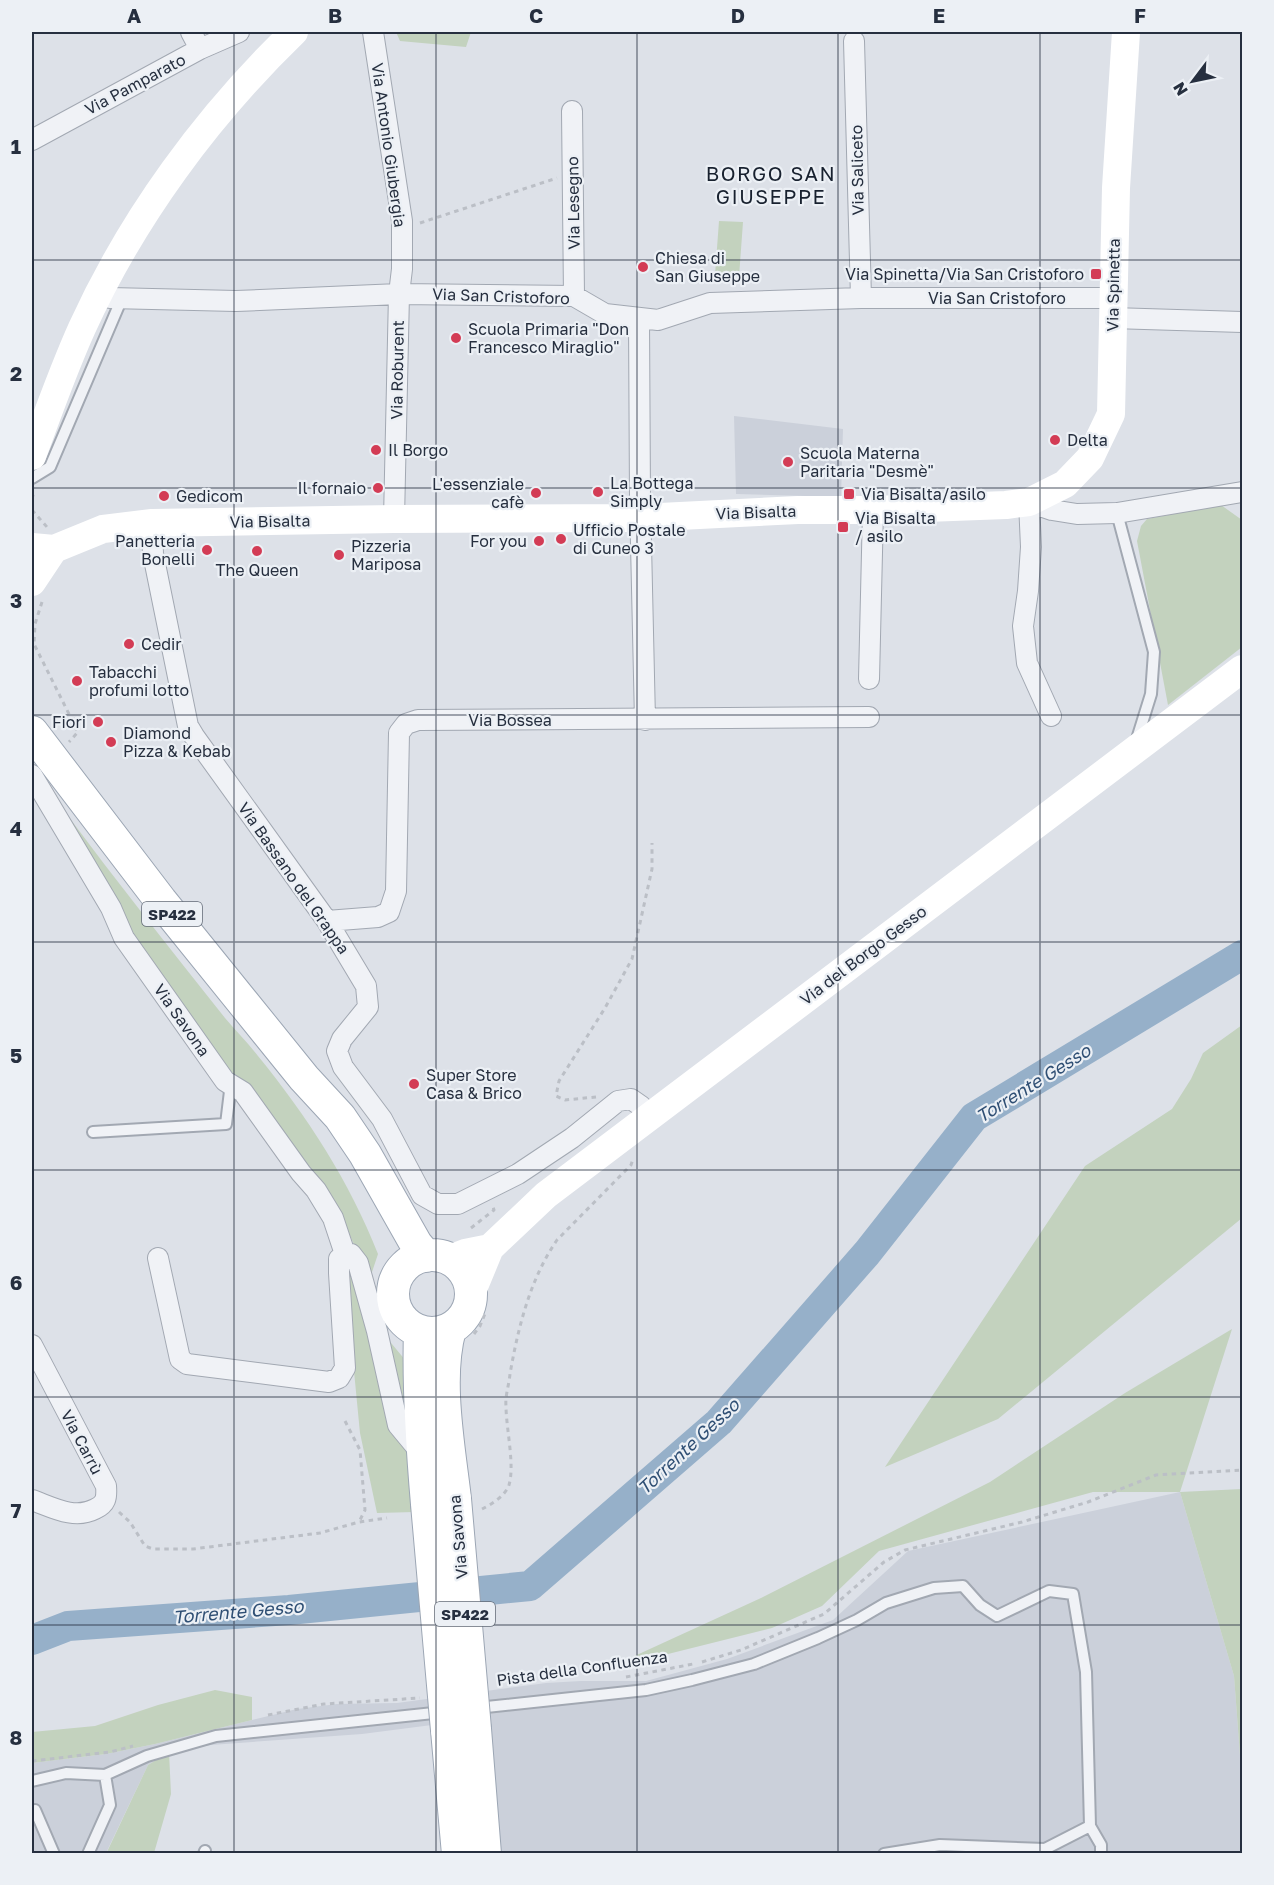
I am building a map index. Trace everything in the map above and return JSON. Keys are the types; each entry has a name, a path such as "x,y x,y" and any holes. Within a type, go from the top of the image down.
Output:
{"main road":[{"name":"SP422","path":"32,715 47,741 161,901 304,1078 340,1117 365,1154 425,1262"},
{"path":"425,1262 461,1268 479,1298 462,1320 447,1333 407,1324 398,1313 393,1299 394,1284 425,1262"},
{"name":"Via Savona","path":"447,1333 419,1368 423,1455 455,1504"},
{"name":"Via Savona","path":"447,1333 444,1367 447,1427 455,1504 461,1730 458,1854"},
{"name":"Via Savona","path":"461,1730 485,1854"}],"street":[{"path":"191,32 200,49"},
{"name":"Via Pamparato","path":"32,140 200,49 239,32"},
{"path":"34,469 78,337 110,297 142,219 178,165 237,93 294,32"},
{"name":"Via Antonio Giubergia","path":"373,32 402,229 402,269 399,294"},
{"name":"Via Spinetta","path":"1029,502 1065,484 1090,458 1111,414 1116,188 1126,32"},
{"name":"Via Saliceto","path":"854,41 861,298"},
{"name":"Via Lesegno","path":"572,111 574,296"},
{"name":"Via San Cristoforo","path":"110,297 236,301 399,294 574,296 605,314 658,320 710,303 861,298 1112,308 1242,322"},
{"name":"Via Roburent","path":"394,519 399,294"},
{"path":"639,319 640,518 645,720"},
{"name":"Via Bisalta","path":"46,542 103,529 152,523 640,518 798,510 873,510 1006,505 1029,502 1052,510 1077,514 1117,513 1242,492"},
{"path":"1029,502 1031,547 1029,591 1023,626 1027,663 1051,716"},
{"path":"869,679 873,510"},
{"name":"Via Bassano del Grappa","path":"152,523 153,554 188,726 327,921 366,986 368,1007 342,1038 337,1051 343,1067 382,1119 422,1195 438,1204 458,1204 518,1174 572,1138 618,1101"},
{"path":"38,589 46,542"},
{"name":"Via del Borgo Gesso","path":"479,1298 490,1248 546,1195 1242,669"},
{"name":"Via Bossea","path":"327,921 378,917 389,912 396,891 399,733 406,724 418,720 870,717"},
{"name":"Via Savona","path":"32,775 111,908 124,938 225,1081 243,1092 301,1173 316,1190 333,1218 345,1254"},
{"path":"618,1101 631,1098 641,1106 646,1120"},
{"path":"425,1262 490,1248"},
{"name":"Via Savona","path":"158,1258 180,1359 187,1364 329,1382 339,1378 345,1368 339,1259 345,1254 351,1254 358,1263 377,1332 398,1425 423,1455"},
{"name":"Via Carrù","path":"32,1345 106,1486 107,1497 104,1503"},
{"path":"32,1500 72,1514 83,1514 104,1503"}],"lane":[{"path":"1117,513 1154,652 1151,694 1133,751"},
{"path":"93,1132 226,1124 230,1091 225,1081"},
{"path":"32,1781 66,1773 105,1775 147,1756 216,1736 646,1690 754,1664 857,1620 886,1603 934,1588 963,1586 980,1605 997,1616 1049,1591 1073,1594 1086,1672 1090,1826 1101,1845 1101,1854"},
{"path":"88,1854 110,1805 105,1775"},
{"path":"35,1810 54,1854"},
{"path":"884,1854 940,1845 1045,1849 1090,1826"}],"path":[{"path":"402,229 573,173"},
{"path":"32,499 34,469"},
{"path":"32,510 46,542"},
{"path":"38,589 33,644 78,732 47,741"},
{"path":"618,1101 591,1096 565,1100 556,1096 559,1082 632,959 644,914 652,869 652,843"},
{"path":"455,1504 495,1502 509,1486 510,1455 506,1404 513,1360 533,1285 557,1240 631,1165 644,1133 646,1120"},
{"path":"447,1333 480,1326 479,1298"},
{"path":"345,1421 360,1450 365,1510 359,1522"},
{"name":"Pista della Confluenza","path":"625,1677 699,1663 741,1650 824,1614 884,1562 905,1550 1022,1522 1088,1502 1156,1475 1242,1470"},
{"path":"104,1503 112,1506 130,1522 145,1546 153,1550 193,1549 320,1533 359,1522 387,1518"},
{"path":"267,1716 324,1704 431,1698"},
{"path":"32,1761 110,1752 143,1743"}],"shaded area":[{"name":"Scuola Materna Paritaria \"Desmè\"","path":"734,416 843,429 841,497 736,494"},
{"path":"1180,1492 1234,1676 1242,1782 1242,1853 499,1853 486,1718 362,1734 211,1745 169,1752 148,1765 106,1853 32,1854 32,1763 106,1754 297,1709 337,1704 397,1703 546,1683 646,1681 727,1659 833,1620 908,1551"}],"green space":[{"path":"396,32 471,32 466,47 400,41"},
{"path":"719,221 743,222 739,277 715,275"},
{"path":"1221,505 1242,520 1242,647 1168,705 1137,541 1141,526 1147,519"},
{"path":"65,812 225,1018 276,1079 326,1150 367,1227 378,1254 371,1275 346,1226 321,1187 235,1077 134,936"},
{"path":"1242,1025 1242,1218 998,1419 885,1467 1085,1166 1172,1109 1191,1079 1203,1053"},
{"path":"346,1263 356,1273 396,1439 411,1455 415,1512 377,1513 360,1433 344,1268"},
{"path":"1232,1329 1180,1492 1093,1492 879,1551 822,1606 772,1628 604,1670 761,1598 990,1482 1125,1393"},
{"path":"382,1332 406,1361 413,1432 401,1419"},
{"path":"1242,1489 1242,1782 1234,1676 1180,1492"},
{"path":"215,1690 252,1697 252,1720 106,1754 32,1763 32,1732 95,1726 158,1705"},
{"path":"169,1752 171,1794 154,1853 106,1854 148,1765"}],"waterway":[{"name":"Torrente Gesso","path":"32,1640 68,1626 289,1610 530,1586 719,1422 867,1253 974,1117 1242,955"}],"place":[{"name":"Chiesa di San Giuseppe","path":"643,267"},
{"name":"Via Spinetta/Via San Cristoforo","path":"1096,274"},
{"name":"Scuola Primaria \"Don Francesco Miraglio\"","path":"456,338"},
{"name":"Delta","path":"1055,440"},
{"name":"Il Borgo","path":"376,450"},
{"name":"Scuola Materna Paritaria \"Desmè\"","path":"788,462"},
{"name":"Il fornaio","path":"378,488"},
{"name":"La Bottega Simply","path":"598,492"},
{"name":"L'essenziale cafè","path":"536,493"},
{"name":"Via Bisalta/asilo","path":"849,494"},
{"name":"Gedicom","path":"164,496"},
{"name":"Via Bisalta / asilo","path":"843,527"},
{"name":"Ufficio Postale di Cuneo 3","path":"561,539"},
{"name":"For you","path":"539,541"},
{"name":"Panetteria Bonelli","path":"207,550"},
{"name":"The Queen","path":"257,551"},
{"name":"Pizzeria Mariposa","path":"339,555"},
{"name":"Cedir","path":"129,644"},
{"name":"Tabacchi profumi lotto","path":"77,681"},
{"name":"Fiori","path":"98,722"},
{"name":"Diamond Pizza & Kebab","path":"111,742"},
{"name":"Super Store Casa & Brico","path":"414,1084"}],"district":[{"name":"BORGO SAN GIUSEPPE","path":"771,184"}]}
